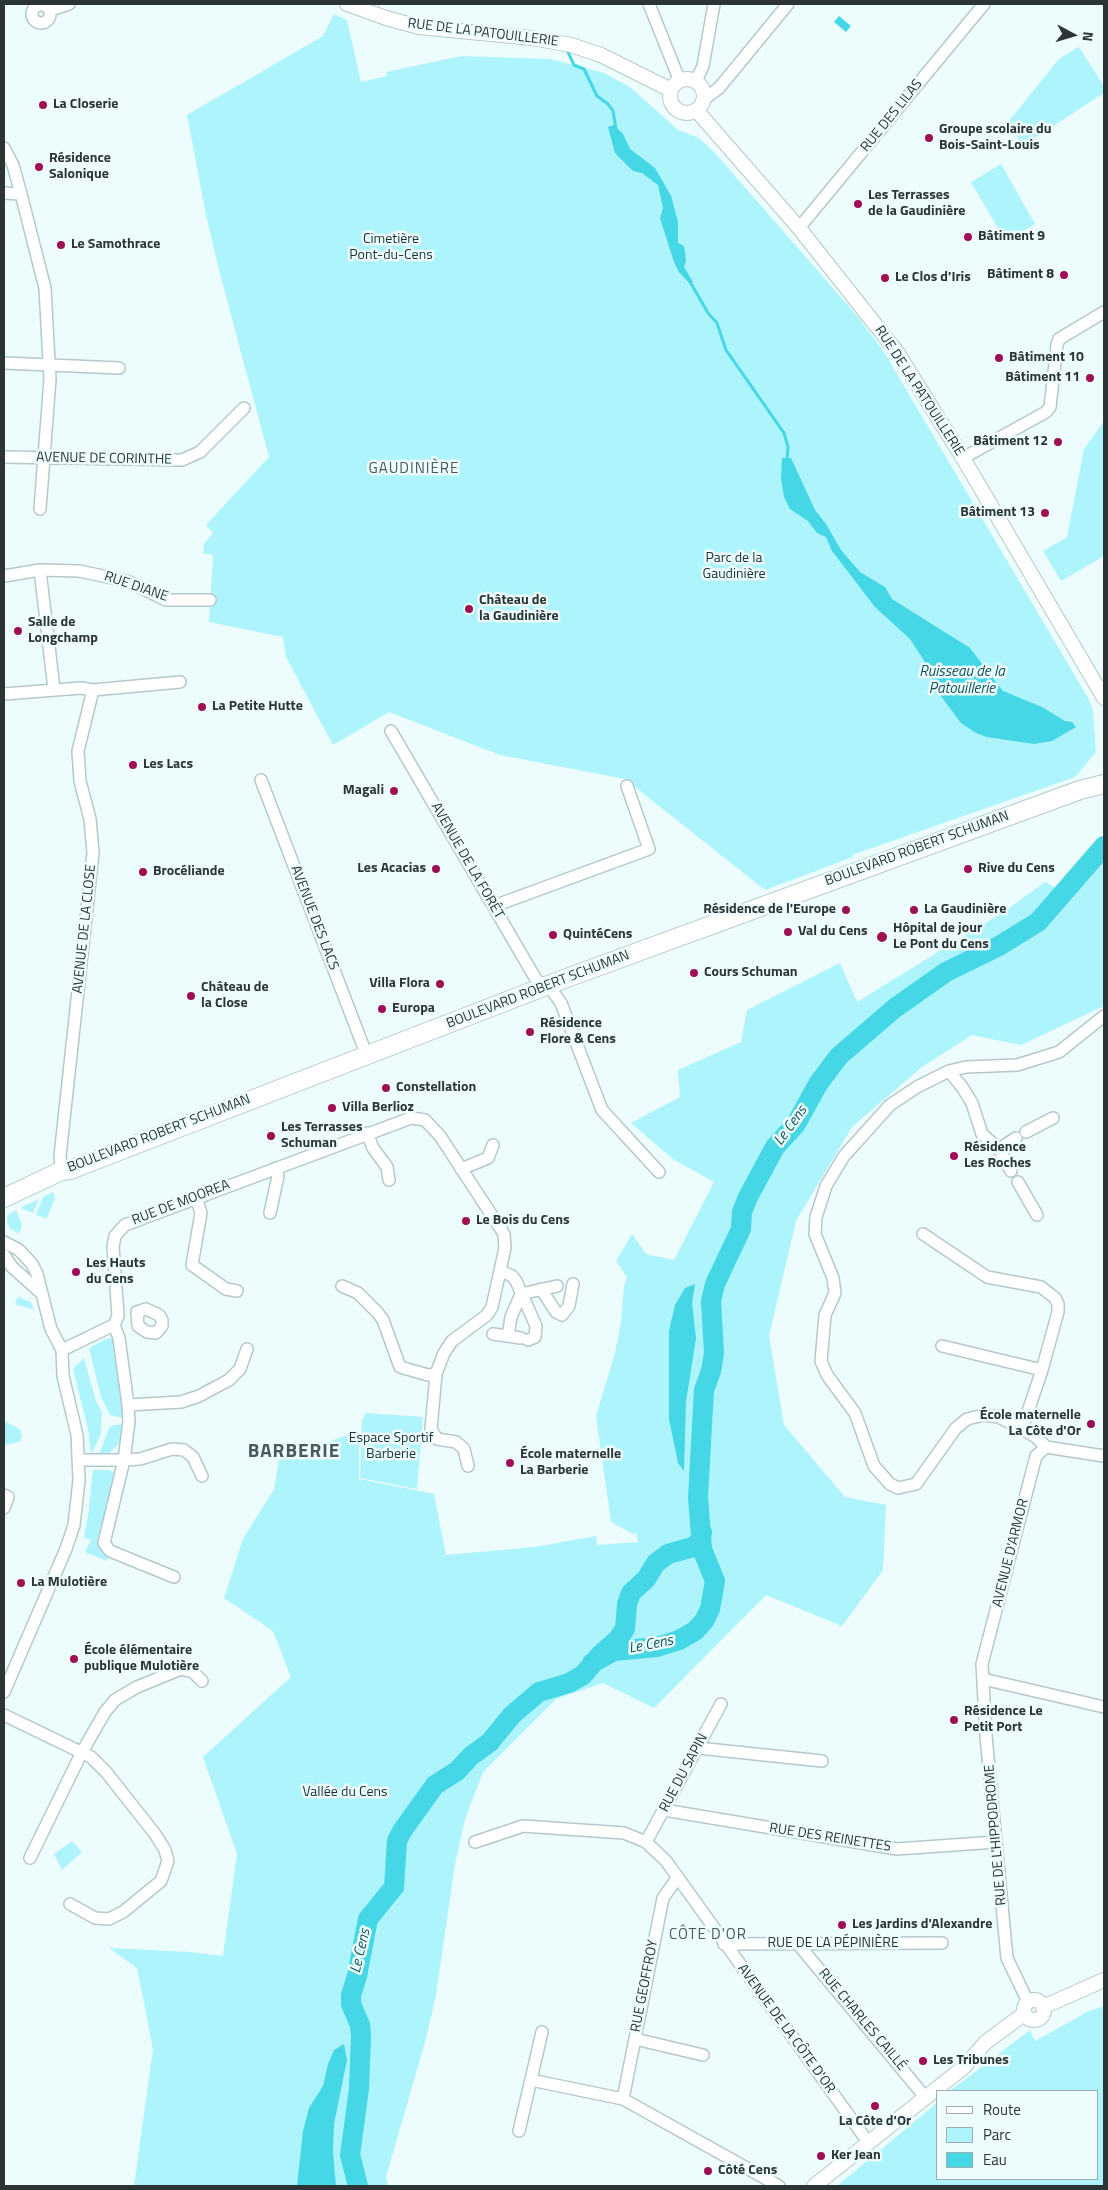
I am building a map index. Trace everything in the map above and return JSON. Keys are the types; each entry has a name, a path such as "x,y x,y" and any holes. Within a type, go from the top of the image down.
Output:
{"main road":[{"name":"BOULEVARD ROBERT SCHUMAN","path":"4,1198 61,1171 70,1170 548,986 1080,790 1104,784"}],"street":[{"path":"50,10 69,4"},
{"name":"RUE DE LA PATOUILLERIE","path":"347,4 419,27 532,38 571,45 601,55 671,90"},
{"path":"649,4 677,74 703,89 700,105"},
{"path":"714,4 703,66 689,80 677,82 671,90 670,100 676,110 686,114 700,105 719,88 788,4"},
{"name":"RUE DES LILAS","path":"799,228 984,4"},
{"name":"RUE DE LA PATOUILLERIE","path":"700,105 897,352 963,458 1104,698"},
{"path":"4,148 21,194 45,288 49,366 40,509"},
{"path":"4,193 21,194"},
{"path":"963,458 1046,412 1050,407 1057,345 1060,339 1104,312"},
{"path":"4,363 119,368"},
{"name":"AVENUE DE CORINTHE","path":"4,457 182,460 200,452 244,408"},
{"path":"40,570 54,689"},
{"name":"RUE DIANE","path":"4,576 40,570 79,571 127,581 166,600 210,600"},
{"path":"4,694 54,689 81,688 93,690 180,682"},
{"name":"AVENUE DE LA CLOSE","path":"61,1171 60,1156 93,853 90,820 80,781 78,751 93,690"},
{"name":"AVENUE DE LA FORÊT","path":"391,731 537,982 548,986 561,1003 602,1110 659,1172"},
{"name":"AVENUE DES LACS","path":"261,780 367,1056"},
{"path":"494,906 649,849 627,786"},
{"path":"1104,1016 1059,1052 1017,1065 966,1067 949,1071 917,1087 890,1105 844,1156 826,1186 816,1217 815,1234 833,1278 835,1293 825,1315 821,1361 827,1375 855,1413 874,1466 890,1484 898,1488 916,1484 956,1428 967,1419 984,1415 999,1417 1022,1429 1036,1437 1046,1448 1104,1456"},
{"path":"949,1071 962,1087 972,1104 982,1134 999,1149 1011,1171"},
{"name":"RUE DE MOOREA","path":"174,1577 110,1551 104,1543 124,1460 128,1422 128,1406 120,1338 116,1321 113,1253 114,1241 119,1230 128,1223 411,1118 425,1120 440,1136 461,1169"},
{"path":"1026,1132 1053,1118"},
{"path":"367,1133 373,1148 387,1167 389,1180"},
{"path":"999,1149 1016,1138"},
{"path":"468,1466 464,1449 456,1442 437,1439 430,1429 436,1374 444,1353 452,1341 490,1312 495,1302 505,1248 504,1234 461,1169 488,1158 493,1145"},
{"path":"270,1213 278,1176 276,1168"},
{"path":"1018,1182 1037,1215"},
{"path":"196,1197 201,1213 192,1264 226,1289 236,1291"},
{"path":"922,1234 987,1277 1041,1287 1055,1298 1058,1304 1058,1312 1042,1370 1022,1429"},
{"path":"4,1242 19,1250 28,1258 37,1274 51,1330 62,1350 63,1376 76,1430 79,1460 78,1504 71,1534 4,1692"},
{"path":"4,1255 12,1267 41,1293"},
{"path":"493,1334 529,1337 536,1326 512,1276 501,1271"},
{"path":"541,1289 556,1312 562,1314 569,1306 573,1284"},
{"path":"342,1286 358,1294 383,1320 400,1367 409,1371 436,1374"},
{"path":"521,1294 557,1286"},
{"path":"508,1336 511,1316 521,1294"},
{"path":"62,1350 116,1321 136,1318"},
{"path":"942,1346 1042,1370"},
{"path":"128,1406 181,1402 199,1396 229,1380 240,1369 248,1349"},
{"name":"AVENUE D'ARMOR","path":"982,1664 1036,1456 1046,1448"},
{"path":"79,1460 140,1459 172,1449 184,1450 193,1457 202,1476"},
{"path":"4,1495 8,1497 4,1508"},
{"name":"RUE DE L'HIPPODROME","path":"982,1664 1006,1958 1026,2008"},
{"path":"30,1858 82,1752 104,1712 122,1695 181,1669 193,1672 202,1682"},
{"path":"983,1679 1104,1707"},
{"name":"RUE DU SAPIN","path":"646,1842 721,1704"},
{"path":"4,1715 91,1757 106,1772 166,1850 168,1861 161,1880 123,1912 109,1919 96,1918 70,1904"},
{"path":"698,1748 822,1761"},
{"name":"RUE DES REINETTES","path":"664,1810 897,1849 996,1842"},
{"name":"AVENUE DE LA CÔTE D'OR","path":"475,1842 523,1826 624,1833 646,1842 666,1861 678,1877 724,1944 868,2142"},
{"name":"RUE GEOFFROY","path":"623,2098 662,1898 678,1877"},
{"name":"RUE DE LA PÉPINIÈRE","path":"724,1944 942,1943"},
{"name":"RUE CHARLES CAILLÉ","path":"798,1944 925,2097"},
{"path":"814,2186 964,2067 986,2042 1026,2008 1029,2019 1039,2019 1043,2014 1043,2007 1104,1980"},
{"path":"520,2131 542,2032"},
{"path":"635,2039 703,2055"},
{"path":"531,2080 623,2098 780,2186"}],"green space":[{"name":"Parc de la Gaudinière","path":"334,14 347,20 361,82 387,76 386,72 462,56 550,59 604,73 630,87 678,130 699,138 715,153 858,317 884,352 1088,698 1093,710 1096,752 1075,777 852,855 853,857 765,890 625,779 500,755 389,712 333,745 286,657 283,637 209,622 213,557 211,554 203,554 204,544 213,533 206,525 269,457 219,270 206,215 187,115 323,36"},
{"path":"1079,47 1104,86 1104,93 1022,146 1009,121 1059,59"},
{"path":"1001,164 1035,224 1006,242 971,182"},
{"path":"1104,421 1104,556 1061,581 1043,551 1067,537 1084,449"},
{"name":"Vallée du Cens","path":"1104,841 1104,1006 1021,1045 972,1035 922,1067 852,1127 796,1221 769,1336 784,1425 845,1497 886,1505 883,1570 842,1626 766,1595 654,1708 603,1683 556,1699 483,1772 465,1819 455,1864 436,1995 425,2042 386,2177 388,2186 134,2186 153,2049 137,1968 109,1948 190,1952 223,1956 237,1854 203,1757 291,1677 273,1631 224,1598 243,1539 274,1489 279,1459 359,1431 359,1479 434,1494 446,1555 535,1547 596,1536 597,1545 638,1542 636,1532 635,1535 611,1522 596,1416 615,1353 621,1322 624,1286 627,1277 616,1261 632,1234 646,1254 674,1260 714,1182 673,1159 631,1123 680,1097 678,1070 741,1042 747,1010 840,963 857,1002 1005,911 1045,882 1060,890"},
{"path":"53,1192 55,1198 47,1218 36,1215 43,1197"},
{"path":"39,1199 33,1213 20,1208"},
{"path":"16,1210 22,1225 19,1234 10,1228 7,1222 8,1215"},
{"path":"18,1297 31,1302 34,1310 15,1304"},
{"path":"112,1338 115,1340 124,1418 110,1415 101,1397 89,1348"},
{"path":"84,1358 96,1401 102,1412 101,1434 91,1454 88,1429 73,1369"},
{"name":"Espace Sportif Barberie","path":"366,1413 423,1417 417,1489 360,1478 362,1420"},
{"path":"4,1421 21,1430 22,1436 19,1442 4,1445"},
{"path":"124,1424 124,1439 105,1457 98,1457 110,1426"},
{"path":"93,1470 109,1470 114,1473 97,1541 101,1550 108,1556 107,1561 85,1552 91,1540 84,1537"},
{"path":"72,1841 82,1852 62,1870 54,1854"},
{"path":"1104,2006 1104,2186 837,2186 936,2104 936,2180 1098,2180 1098,2090 951,2090 1030,2030 1035,2041 1089,2011"}],"water":[{"path":"839,16 851,26 846,32 834,22"},
{"path":"614,125 623,134 630,149 655,168 671,196 678,222 678,243 684,246 686,260 684,267 693,282 689,283 679,272 674,262 660,218 663,208 658,185 642,173 633,171 615,153 608,127"},
{"name":"Ruisseau de la Patouillerie","path":"782,458 791,458 815,510 826,524 841,550 860,572 885,587 892,599 970,648 1003,691 1042,707 1065,721 1072,722 1076,727 1052,741 1034,744 987,737 976,733 961,723 937,691 923,659 910,639 875,607 832,551 826,537 817,533 808,521 790,509 784,497 781,479"},
{"path":"695,1284 692,1303 696,1338 686,1402 684,1471 678,1463 669,1419 669,1331 675,1305 685,1288"},
{"path":"344,2044 347,2060 334,2124 333,2152 336,2186 297,2186 303,2131 309,2108 323,2086 328,2064 334,2050"}],"waterway":[{"name":"Ruisseau de la Patouillerie","path":"567,50 574,65 584,69 597,96 608,104 613,111 616,129"},
{"name":"Ruisseau de la Patouillerie","path":"689,280 708,313 717,323 726,350 784,433 788,447 787,460"},
{"name":"Le Cens","path":"592,1663 614,1651 657,1647 679,1640 695,1631 704,1621 710,1609 715,1581 702,1549 698,1497 704,1390 711,1371 714,1353 711,1301 715,1284 741,1229 742,1212 748,1197 775,1147 796,1124 818,1084 839,1056 895,1008 946,972 999,946 1038,922 1104,846"},
{"name":"Le Cens","path":"358,2186 350,2155 359,2089 361,2036 360,2025 351,2004 351,1995 357,1976 368,1919 394,1887 397,1841 402,1831 435,1785 457,1771 471,1756 490,1742 512,1715 539,1692 569,1683 583,1675 600,1655 618,1639 625,1629 627,1604 631,1593 646,1579 656,1563 668,1554 693,1547 700,1541 702,1532"}],"place":[{"name":"La Closerie","path":"43,105"},
{"name":"Groupe scolaire du Bois-Saint-Louis","path":"929,138"},
{"name":"Résidence Salonique","path":"39,167"},
{"name":"Les Terrasses de la Gaudinière","path":"858,204"},
{"name":"Bâtiment 9","path":"968,237"},
{"name":"Le Samothrace","path":"61,245"},
{"name":"Bâtiment 8","path":"1064,275"},
{"name":"Le Clos d'Iris","path":"885,278"},
{"name":"Bâtiment 10","path":"999,358"},
{"name":"Bâtiment 11","path":"1090,378"},
{"name":"Bâtiment 12","path":"1058,442"},
{"name":"Bâtiment 13","path":"1045,513"},
{"name":"Château de la Gaudinière","path":"469,609"},
{"name":"Salle de Longchamp","path":"18,631"},
{"name":"La Petite Hutte","path":"202,707"},
{"name":"Les Lacs","path":"133,765"},
{"name":"Magali","path":"394,791"},
{"name":"Les Acacias","path":"436,869"},
{"name":"Rive du Cens","path":"968,869"},
{"name":"Brocéliande","path":"143,872"},
{"name":"Résidence de l'Europe","path":"846,910"},
{"name":"La Gaudinière","path":"914,910"},
{"name":"Val du Cens","path":"788,932"},
{"name":"QuintéCens","path":"553,935"},
{"name":"Hôpital de jour Le Pont du Cens","path":"882,937"},
{"name":"Cours Schuman","path":"694,973"},
{"name":"Villa Flora","path":"440,984"},
{"name":"Château de la Close","path":"191,996"},
{"name":"Europa","path":"382,1009"},
{"name":"Résidence Flore & Cens","path":"530,1032"},
{"name":"Constellation","path":"386,1088"},
{"name":"Villa Berlioz","path":"332,1108"},
{"name":"Les Terrasses Schuman","path":"271,1136"},
{"name":"Résidence Les Roches","path":"954,1156"},
{"name":"Le Bois du Cens","path":"466,1221"},
{"name":"Les Hauts du Cens","path":"76,1272"},
{"name":"École maternelle La Côte d'Or","path":"1091,1424"},
{"name":"École maternelle La Barberie","path":"510,1463"},
{"name":"La Mulotière","path":"21,1583"},
{"name":"École élémentaire publique Mulotière","path":"74,1659"},
{"name":"Résidence Le Petit Port","path":"954,1720"},
{"name":"Les Jardins d'Alexandre","path":"842,1925"},
{"name":"Les Tribunes","path":"923,2061"},
{"name":"La Côte d'Or","path":"875,2106"},
{"name":"Ker Jean","path":"821,2156"},
{"name":"Côté Cens","path":"708,2171"}],"district":[{"name":"GAUDINIÈRE","path":"414,469"},
{"name":"BARBERIE","path":"294,1452"},
{"name":"CÔTE D'OR","path":"708,1935"}],"park label":[{"name":"Cimetière Pont-du-Cens","path":"391,248"}]}
